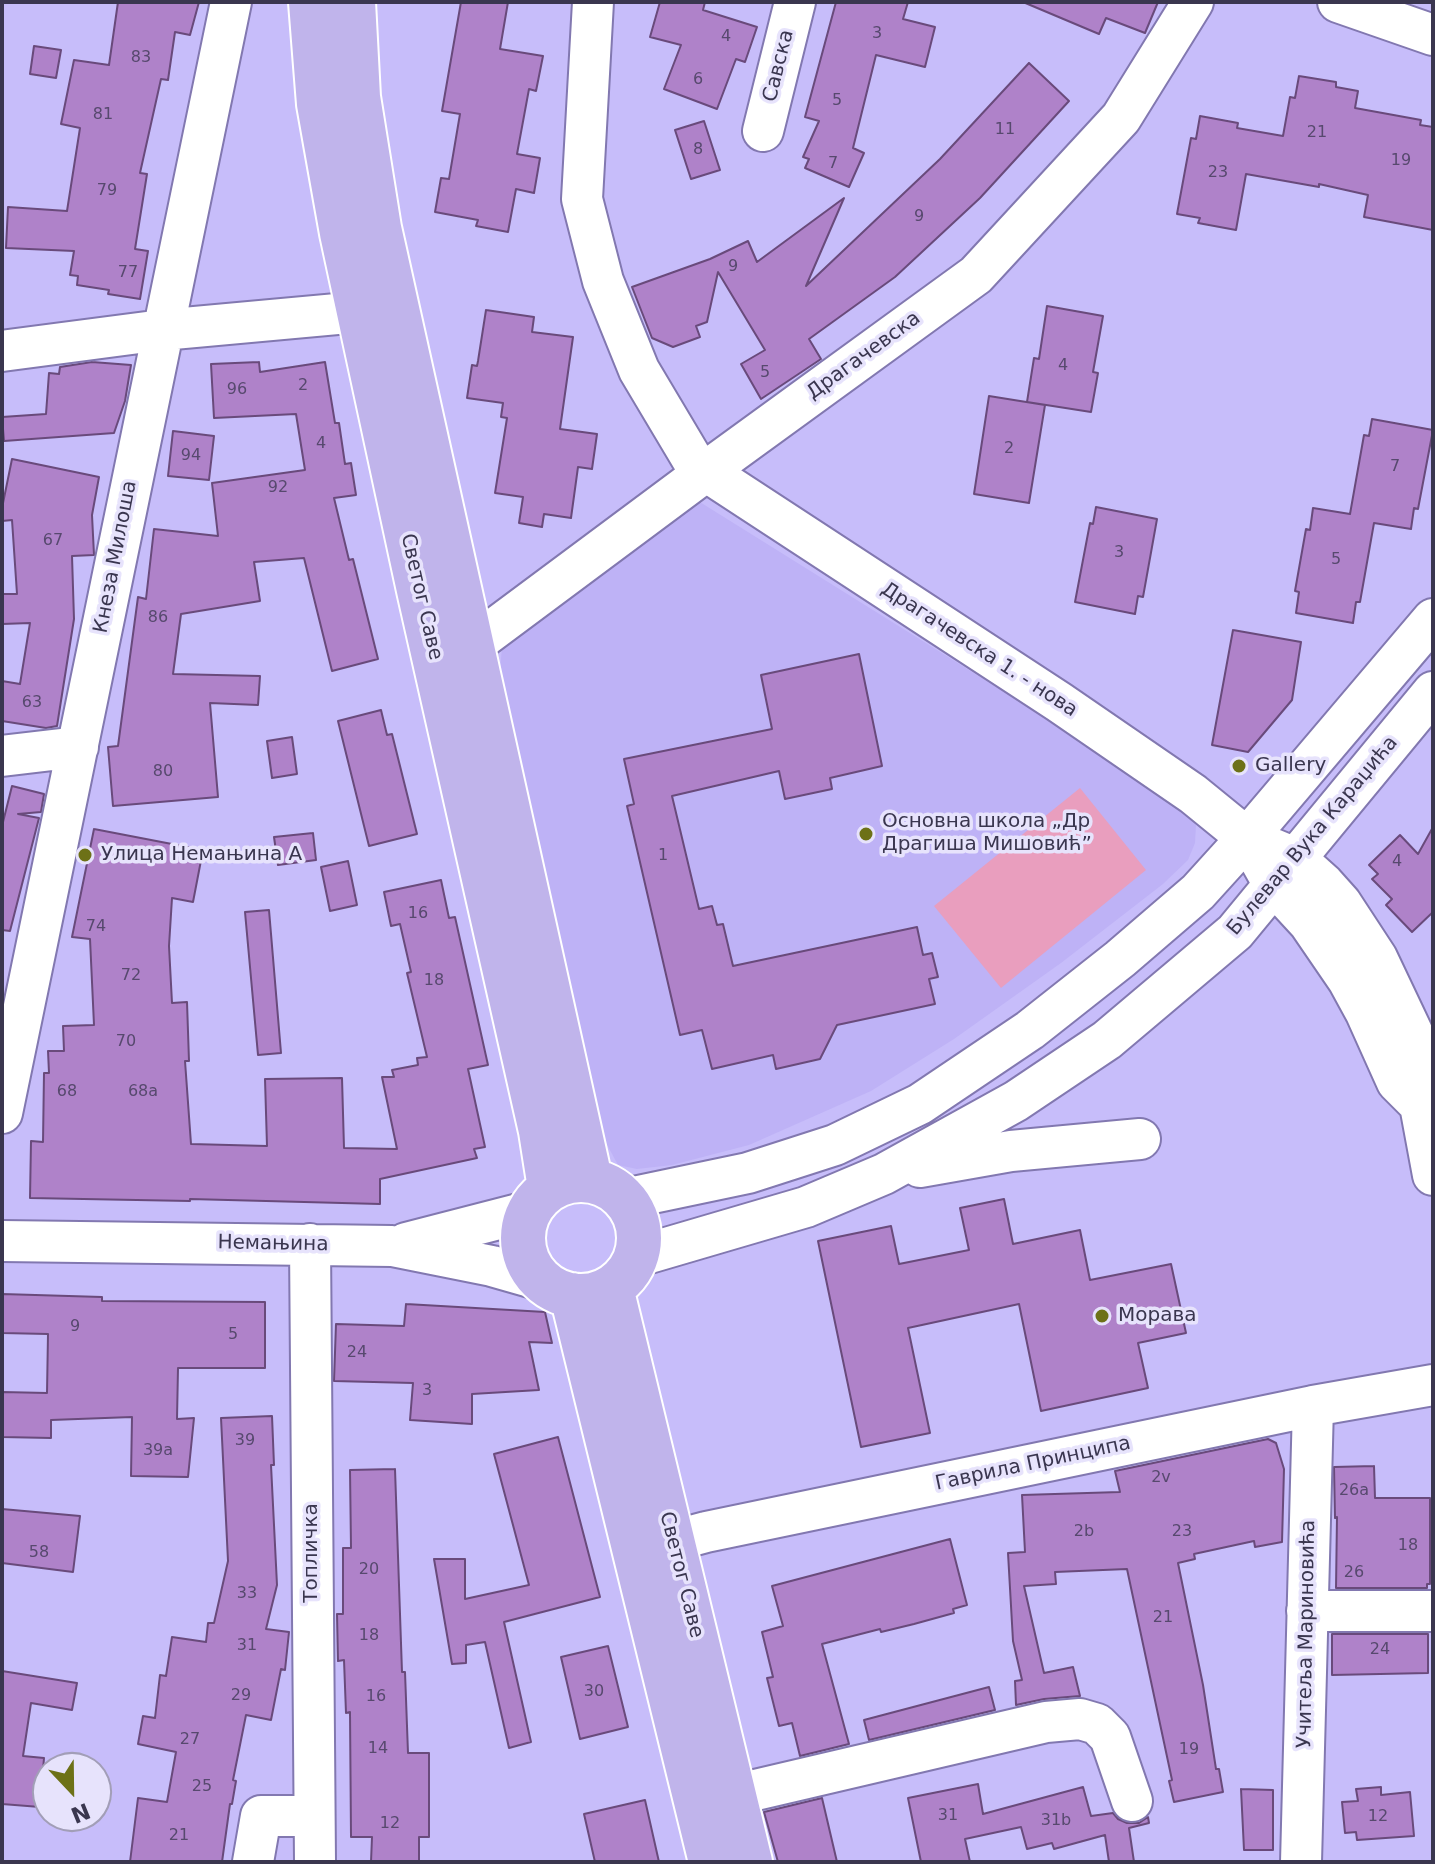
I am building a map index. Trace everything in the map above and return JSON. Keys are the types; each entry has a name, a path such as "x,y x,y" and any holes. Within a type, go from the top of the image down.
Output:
{"main road":[{"name":"Светог Саве","path":"311,2 319,104 470,647 573,1194"},
{"name":"Светог Саве","path":"353,2 358,97 379,228 377,308 419,590 541,1131 573,1194"},
{"path":"573,1194 633,1209 639,1227 591,1280 530,1265 524,1247 524,1228 573,1194"},
{"name":"Светог Саве","path":"591,1280 654,1545 711,1862"},
{"name":"Светог Саве","path":"654,1545 734,1795 750,1862"}],"street":[{"name":"Кнеза Милоша","path":"2,1113 231,2"},
{"name":"Драгачевска 1. - нова","path":"593,2 582,199 603,281 639,370 695,464 1059,702 1193,794 1247,838"},
{"name":"Савска","path":"763,131 795,2"},
{"name":"Драгачевска","path":"470,647 976,275 1033,241 1121,118 1193,2"},
{"path":"1338,2 1433,35"},
{"path":"2,351 162,330 377,308"},
{"path":"392,1246 573,1194 748,1173 835,1145 920,1104 1030,1030 1198,892 1433,619"},
{"name":"Булевар Вука Караџића","path":"591,1280 806,1207 884,1174 1016,1101 1107,1040 1235,932 1433,692"},
{"path":"2,756 78,747"},
{"path":"1247,838 1284,872 1309,923 1348,980 1366,1013 1397,1082 1426,1104 1433,1175"},
{"path":"884,1174 1011,1151 1140,1139"},
{"name":"Немањина","path":"2,1241 392,1246 492,1266 591,1280"},
{"name":"Топличка","path":"310,1244 315,1862"},
{"name":"Гаврила Принципа","path":"654,1545 1313,1406 1433,1385"},
{"name":"Учитеља Мариновића","path":"1301,1862 1313,1406"},
{"path":"1307,1611 1433,1611"},
{"path":"734,1795 1046,1722 1080,1719 1097,1724 1110,1737 1132,1801"},
{"path":"253,1862 261,1816 313,1816"}],"shaded area":[{"name":"Основна школа „Др Драгиша Мишовић”","path":"695,499 1187,806 1196,825 1195,843 1188,860 1163,884 1061,963 954,1039 871,1091 749,1145 672,1165 637,1169 618,1165 605,1141 500,671 502,647"},
{"path":"1080,788 1146,870 1001,988 934,906"}],"building":[{"path":"118,2 199,2 190,35 175,32 168,80 161,79 140,173 147,174 135,249 148,251 140,299 77,285 78,276 70,275 74,251 6,248 8,207 67,211 80,128 61,124 74,60 109,65"},
{"path":"461,2 508,2 500,49 543,56 536,91 529,89 517,154 540,158 534,193 516,189 508,232 476,226 478,220 435,212 441,178 449,179 460,114 442,111"},
{"path":"660,2 705,2 703,10 757,27 745,62 736,59 717,109 664,89 681,45 650,37"},
{"path":"836,2 908,2 903,19 935,27 925,67 876,55 853,148 864,153 849,187 805,168 809,159 803,157 819,121 805,117"},
{"path":"1023,2 1158,2 1145,33 1106,18 1099,34"},
{"path":"34,46 61,50 56,78 30,74"},
{"path":"1029,63 1069,101 980,198 895,277 809,339 821,359 761,399 741,364 765,350 718,272 707,322 696,326 700,337 673,347 652,338 632,287 710,259 748,241 757,262 844,198 806,286 940,159"},
{"path":"1299,76 1336,82 1336,87 1358,91 1355,108 1421,120 1420,125 1433,127 1433,230 1364,217 1368,195 1319,184 1319,187 1246,174 1236,230 1198,223 1200,218 1177,214 1191,138 1196,139 1200,116 1238,123 1237,128 1283,136 1290,97 1295,98"},
{"path":"704,121 720,170 691,179 675,130"},
{"path":"1047,306 1103,316 1093,372 1098,373 1091,412 1027,402 1034,358 1039,359"},
{"path":"486,310 534,317 532,332 573,337 560,429 597,434 592,469 578,467 571,518 544,514 542,527 519,523 523,497 495,493 507,418 501,417 503,403 467,398 472,365 477,366"},
{"path":"92,362 131,365 125,401 114,433 4,441 2,417 46,414 49,373 59,374 60,367"},
{"path":"259,362 260,372 325,362 335,423 339,423 345,464 351,463 356,495 334,498 378,659 332,671 304,558 254,562 260,601 181,614 173,674 260,676 258,705 210,703 218,797 113,806 108,747 118,746 138,597 146,599 154,529 218,536 212,483 305,470 296,414 214,418 211,364"},
{"path":"989,396 1045,405 1029,503 974,494"},
{"path":"1372,419 1433,430 1418,509 1414,508 1411,529 1374,523 1360,602 1356,602 1353,623 1296,613 1299,592 1295,591 1313,508 1350,514 1364,435 1369,436"},
{"path":"173,431 214,436 209,480 168,476"},
{"path":"12,459 99,477 92,515 94,555 72,556 74,619 57,726 46,728 2,721 2,681 20,684 30,623 2,624 2,594 17,594 12,520 2,521"},
{"path":"1096,507 1157,519 1143,597 1138,596 1135,614 1075,602 1090,523 1093,524"},
{"path":"1233,630 1301,642 1292,700 1248,752 1212,745"},
{"path":"859,654 882,766 830,778 832,789 785,799 779,771 672,796 699,909 712,906 717,925 723,924 733,966 917,927 923,955 932,953 938,977 929,979 935,1004 837,1025 820,1059 776,1069 773,1055 712,1069 702,1030 680,1035 627,806 634,804 624,759 772,729 761,675"},
{"path":"381,710 387,735 392,734 417,834 369,846 338,721"},
{"path":"292,737 297,774 272,778 267,741"},
{"path":"12,786 44,794 41,812 18,814 39,818 10,931 2,930 2,826"},
{"path":"1433,827 1433,912 1412,932 1386,905 1392,899 1372,879 1378,874 1369,865 1400,835 1418,854"},
{"path":"94,829 203,850 193,902 172,898 169,946 172,1003 187,1002 189,1061 185,1061 191,1144 267,1146 265,1079 342,1078 344,1148 397,1149 382,1077 394,1077 392,1070 418,1065 417,1058 427,1057 407,973 411,972 400,924 391,926 384,892 441,880 449,918 455,917 488,1065 468,1069 485,1147 474,1149 477,1158 380,1179 380,1204 30,1198 31,1141 43,1142 44,1073 49,1073 48,1051 64,1051 63,1026 94,1025 90,939 72,937"},
{"path":"313,833 316,860 278,865 274,837"},
{"path":"348,861 357,905 330,911 321,867"},
{"path":"269,910 281,1053 258,1055 245,912"},
{"name":"Морава","path":"1004,1199 1013,1244 1080,1230 1090,1280 1171,1264 1186,1333 1138,1343 1148,1388 1041,1411 1019,1304 908,1328 930,1433 861,1447 818,1241 891,1226 899,1264 969,1250 960,1208"},
{"path":"2,1294 102,1297 102,1301 265,1302 265,1368 178,1368 177,1419 194,1418 188,1477 131,1476 132,1417 51,1420 51,1438 2,1437 2,1392 47,1393 48,1334 2,1333"},
{"path":"406,1304 545,1312 552,1343 529,1342 539,1390 472,1394 472,1424 410,1420 413,1383 334,1381 336,1324 404,1326"},
{"path":"272,1416 274,1465 271,1465 277,1585 266,1629 289,1632 285,1670 281,1669 271,1720 246,1715 222,1862 130,1862 138,1798 167,1802 176,1752 138,1744 143,1716 155,1718 160,1675 166,1676 172,1637 206,1642 208,1623 214,1623 228,1561 221,1418"},
{"path":"558,1437 600,1597 504,1622 531,1742 509,1748 485,1642 466,1645 466,1663 452,1664 434,1559 465,1559 465,1599 529,1585 494,1454"},
{"path":"1268,1439 1276,1443 1284,1469 1282,1542 1255,1547 1254,1541 1194,1554 1195,1559 1178,1563 1203,1685 1216,1769 1219,1769 1223,1792 1174,1802 1127,1569 1055,1572 1056,1584 1024,1586 1044,1673 1073,1667 1080,1696 1016,1705 1015,1681 1022,1680 1013,1641 1008,1553 1025,1552 1022,1495 1120,1492 1115,1471"},
{"path":"1374,1466 1375,1498 1430,1498 1430,1584 1427,1588 1336,1588 1334,1467"},
{"path":"395,1469 408,1753 429,1753 429,1837 419,1837 419,1862 371,1862 372,1837 351,1837 350,1712 346,1713 344,1660 338,1661 337,1614 343,1614 343,1548 351,1548 350,1470"},
{"path":"2,1509 80,1516 73,1572 2,1563"},
{"path":"950,1539 967,1605 953,1609 954,1613 914,1624 822,1644 849,1744 800,1756 792,1723 779,1726 767,1678 773,1677 762,1632 783,1626 772,1586"},
{"path":"1332,1634 1428,1634 1428,1673 1332,1675"},
{"path":"608,1646 628,1727 580,1739 561,1657"},
{"path":"2,1671 77,1683 72,1710 31,1703 23,1756 32,1757 32,1806 2,1804"},
{"path":"989,1687 995,1710 869,1740 864,1720"},
{"path":"978,1784 983,1814 1083,1787 1091,1816 1113,1813 1127,1823 1139,1823 1148,1817 1149,1823 1129,1828 1134,1862 1109,1862 1105,1835 1054,1849 1052,1843 1027,1849 1021,1827 965,1839 970,1862 921,1862 908,1798"},
{"path":"1381,1787 1381,1795 1410,1792 1414,1836 1357,1840 1356,1832 1345,1833 1342,1802 1358,1801 1356,1789"},
{"path":"1241,1789 1273,1790 1273,1850 1244,1850"},
{"path":"822,1798 837,1862 778,1862 764,1812"},
{"path":"645,1800 659,1862 595,1862 584,1814"}],"place":[{"name":"Gallery","path":"1239,766"},
{"name":"Основна школа „Др Драгиша Мишовић”","path":"866,834"},
{"name":"Улица Немањина А","path":"85,855"},
{"name":"Морава","path":"1102,1316"}]}
